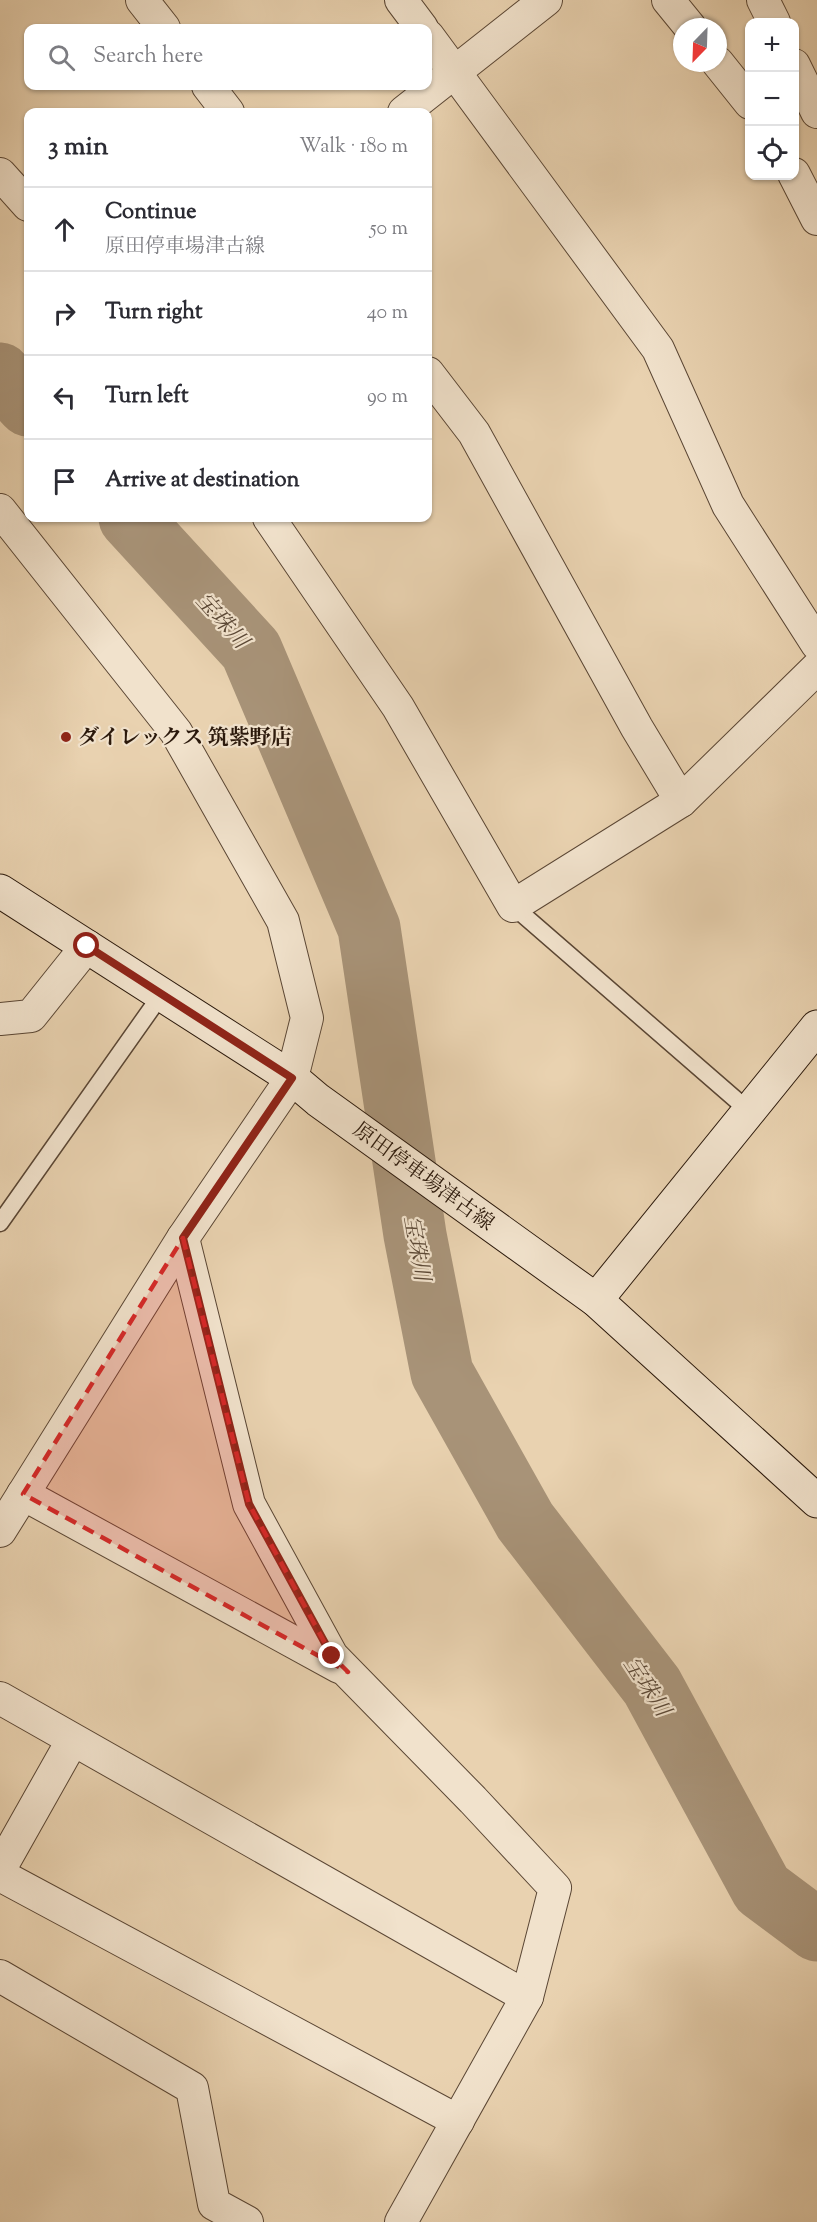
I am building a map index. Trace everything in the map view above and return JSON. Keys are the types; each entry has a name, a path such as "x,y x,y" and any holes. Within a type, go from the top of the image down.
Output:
{"main road":[{"name":"原田停車場津古線","path":"0,891 292,1078 318,1100 596,1300 817,1501"},
{"path":"596,1300 817,1027"}],"street":[{"path":"142,0 161,24"},
{"path":"401,0 419,24"},
{"path":"409,108 546,0"},
{"path":"668,0 683,18"},
{"path":"763,0 772,18"},
{"path":"432,42 658,349 728,505 817,644"},
{"path":"725,72 745,97"},
{"path":"798,72 817,112"},
{"path":"210,90 225,108"},
{"path":"0,174 24,201"},
{"path":"798,180 817,219"},
{"path":"432,378 474,433 681,801"},
{"path":"0,510 176,732 283,921 307,1018 292,1078 183,1238 0,1531"},
{"path":"272,522 399,706 513,906 681,801 817,668"},
{"path":"0,1019 31,1016 87,946"},
{"path":"183,1238 249,1504 332,1656 473,1800 555,1888 527,1997 401,2222"},
{"path":"23,1494 348,1672"},
{"path":"0,1698 72,1741 527,1997"},
{"path":"0,1869 72,1741"},
{"path":"0,1875 458,2121"},
{"path":"0,1976 192,2088 214,2204 247,2222"}],"lane":[{"path":"513,906 749,1111"},
{"path":"0,1223 161,995"}],"highlighted area":[{"path":"183,1238 249,1504 332,1656 348,1672 23,1494"}],"waterway":[{"name":"宝珠川","path":"0,374 24,401"},
{"name":"宝珠川","path":"134,522 251,650 369,928 415,1235 442,1373 525,1521 652,1686 762,1889 817,1930"}],"place":[{"name":"ダイレックス 筑紫野店","path":"66,737"}],"route":[{"path":"87,946 292,1078 183,1238 249,1504 332,1656"}]}
